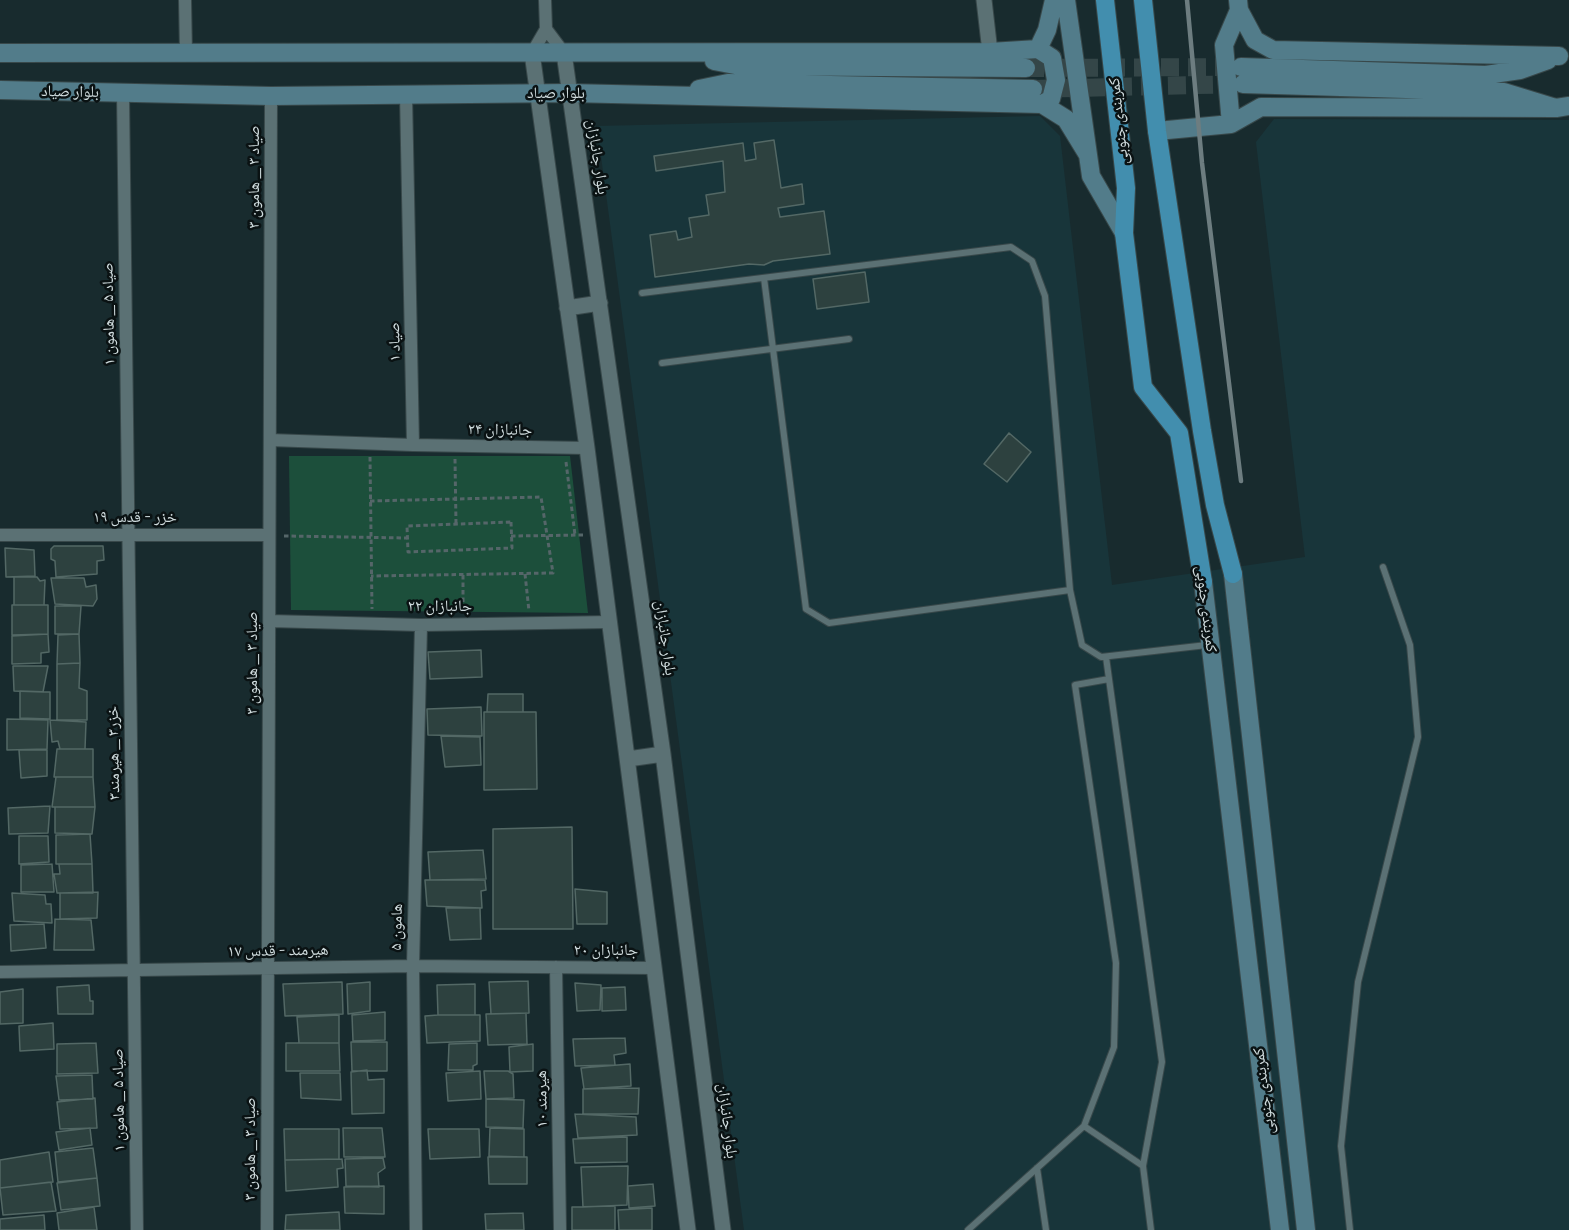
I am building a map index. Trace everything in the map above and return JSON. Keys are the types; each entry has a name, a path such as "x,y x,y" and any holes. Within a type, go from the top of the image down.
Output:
{"highway":[{"name":"کمربندی جنوبی","path":"1105,0 1126,188 1124,233 1143,387 1179,433 1203,582"},
{"name":"کمربندی جنوبی","path":"1143,0 1157,131 1215,505 1233,574"},
{"path":"1190,508 1215,505"}],"main road":[{"path":"1038,49 1047,30 1054,0"},
{"path":"1066,0 1091,176 1124,233"},
{"path":"1231,124 1224,45 1239,5"},
{"path":"1239,5 1255,40 1273,50 1564,58"},
{"path":"0,53 990,52 1038,49 1052,58 1056,80 1051,99 1037,97"},
{"path":"675,53 740,66 1026,68"},
{"path":"1562,107 1504,92 1242,75 1486,75 1520,70 1564,58"},
{"name":"بلوار صیاد","path":"0,90 272,96 569,93 668,96 1037,97"},
{"path":"1037,97 1066,119 1088,155"},
{"path":"1157,131 1231,124 1261,107 1562,107"},
{"name":"کمربندی جنوبی","path":"1233,574 1255,790 1306,1230"},
{"name":"کمربندی جنوبی","path":"1203,582 1280,1230"},
{"path":"1210,644 1241,641"},
{"path":"1228,792 1255,790"}],"street":[{"path":"185,0 186,53"},
{"path":"545,0 546,29 532,53 587,448 688,1230"},
{"path":"984,0 990,52"},
{"path":"546,29 564,53"},
{"name":"بلوار جانبازان","path":"564,53 663,754 723,1230"},
{"name":"صیاد ۵ _ هامون ۱","path":"123,93 128,535"},
{"name":"صیاد ۱","path":"406,95 413,445"},
{"name":"صیاد ۳ _ هامون ۳","path":"267,1230 272,96"},
{"path":"567,308 600,303"},
{"path":"270,440 413,445"},
{"name":"جانبازان ۲۴","path":"413,445 587,448"},
{"name":"خزر - قدس ۱۹","path":"0,535 269,535"},
{"name":"خزر۳ _ هیرمند۳","path":"128,535 134,970"},
{"name":"جانبازان ۲۲","path":"270,621 421,625 609,622"},
{"name":"هامون ۵","path":"416,1230 413,966 421,625"},
{"path":"628,759 663,754"},
{"name":"هیرمند - قدس ۱۷","path":"0,972 413,966 556,967"},
{"name":"جانبازان ۲۰","path":"556,967 655,968"},
{"name":"هیرمند ۱۰","path":"556,967 560,1230"},
{"name":"صیاد ۵ _ هامون ۱","path":"134,970 137,1230"}],"lane":[{"path":"642,293 1011,247 1032,261 1045,296 1070,590 1082,645 1091,653 1106,657 1210,644"},
{"path":"764,278 806,609 829,623 1070,590"},
{"path":"662,363 849,339"},
{"path":"1350,1230 1341,1146 1358,982 1418,737 1410,645 1383,567"},
{"path":"1106,657 1162,1062 1143,1166 1151,1230"},
{"path":"968,1230 1084,1126 1114,1047 1116,963 1075,685 1109,679"},
{"path":"1084,1126 1143,1166"},
{"path":"1037,1168 1046,1230"}],"path":[{"path":"369,443 372,623"},
{"path":"454,446 456,524"},
{"path":"565,448 575,535"},
{"path":"370,501 541,497 553,573 371,576"},
{"path":"511,522 512,548 408,552 407,526 456,524 511,522"},
{"path":"269,535 371,540 408,538"},
{"path":"511,536 598,535"},
{"path":"525,574 530,623"},
{"path":"463,575 463,624"}],"shaded area":[{"path":"1040,116 1060,136 1112,585 1305,557 1256,142 1274,119 1569,120 1569,1230 744,1230 597,126"}],"green space":[{"path":"289,456 570,456 588,613 291,610"}],"building":[{"path":"774,140 781,188 802,184 804,204 778,208 780,217 824,211 830,254 773,261 764,265 749,264 655,277 650,235 676,231 678,240 692,237 689,218 709,215 706,195 725,192 723,161 656,171 654,156 743,143 745,161 756,159 754,143"},
{"path":"865,272 869,302 817,309 813,279"},
{"path":"1009,433 1031,452 1007,482 984,464"},
{"path":"54,546 103,546 104,560 97,561 97,574 56,577 55,561 51,559 51,549"},
{"path":"5,548 34,550 35,576 6,577"},
{"path":"14,577 37,577 40,581 45,580 44,605 14,605"},
{"path":"51,578 84,578 86,587 96,585 97,599 93,606 55,604"},
{"path":"12,605 48,605 48,634 12,635"},
{"path":"55,606 81,606 79,634 55,634"},
{"path":"48,634 49,652 41,653 41,663 12,664 12,636"},
{"path":"79,634 80,663 57,664 58,635"},
{"path":"481,650 482,677 430,679 428,652"},
{"path":"80,663 79,688 87,691 87,720 57,720 57,664"},
{"path":"13,666 48,666 43,692 14,691"},
{"path":"20,691 50,692 50,719 20,718"},
{"path":"488,694 523,694 523,712 487,712"},
{"path":"481,707 482,736 428,735 427,709"},
{"path":"484,712 536,712 537,789 484,790"},
{"path":"7,719 48,720 47,749 7,750"},
{"path":"50,720 86,722 85,749 60,749 58,741 52,742"},
{"path":"441,736 480,737 481,765 445,767"},
{"path":"57,749 93,749 93,777 54,777"},
{"path":"19,750 47,750 47,776 21,778"},
{"path":"56,777 93,777 95,807 52,807"},
{"path":"50,806 48,833 9,834 8,808"},
{"path":"55,807 95,807 92,834 55,833"},
{"path":"572,827 573,929 493,929 493,829"},
{"path":"90,834 92,864 56,864 56,835"},
{"path":"19,836 48,836 49,862 19,864"},
{"path":"483,850 486,879 430,880 428,852"},
{"path":"52,864 54,892 21,892 21,865"},
{"path":"59,864 92,864 93,893 57,893 54,874 60,874"},
{"path":"425,880 485,880 486,890 481,891 482,908 427,906"},
{"path":"575,889 607,892 607,924 577,924"},
{"path":"98,892 97,918 60,919 60,893"},
{"path":"12,893 45,895 46,904 51,904 52,923 14,921"},
{"path":"446,908 480,908 481,939 450,940"},
{"path":"55,919 91,920 94,950 54,950"},
{"path":"44,924 46,948 11,951 10,925"},
{"path":"528,981 529,1013 491,1014 489,982"},
{"path":"342,982 343,1014 285,1016 283,984"},
{"path":"370,982 370,1011 348,1014 347,984"},
{"path":"575,983 601,985 600,1010 577,1011"},
{"path":"475,984 475,1015 438,1015 437,985"},
{"path":"89,985 93,1014 58,1014 57,987"},
{"path":"625,987 626,1010 602,1011 602,988"},
{"path":"23,989 23,1023 0,1024 0,992"},
{"path":"385,1012 385,1040 353,1041 352,1015"},
{"path":"526,1013 527,1044 488,1045 486,1014"},
{"path":"339,1015 339,1043 299,1043 297,1017"},
{"path":"480,1015 480,1041 427,1043 425,1016"},
{"path":"53,1023 54,1049 20,1051 19,1026"},
{"path":"625,1038 626,1053 614,1055 615,1065 575,1066 573,1039"},
{"path":"351,1042 387,1042 387,1071 352,1071"},
{"path":"96,1043 98,1073 57,1074 57,1044"},
{"path":"286,1043 339,1043 340,1071 286,1071"},
{"path":"477,1043 477,1064 473,1066 473,1070 448,1070 449,1044"},
{"path":"533,1044 533,1071 510,1072 509,1047"},
{"path":"630,1064 631,1086 584,1089 581,1068"},
{"path":"367,1070 368,1080 384,1079 384,1113 352,1114 351,1072"},
{"path":"480,1071 481,1099 448,1101 446,1073"},
{"path":"484,1071 508,1071 513,1074 514,1098 486,1099"},
{"path":"300,1073 340,1073 341,1100 301,1098"},
{"path":"92,1075 93,1099 59,1100 56,1076"},
{"path":"639,1088 638,1114 583,1114 583,1089"},
{"path":"95,1098 97,1128 60,1129 57,1102"},
{"path":"486,1099 524,1100 523,1128 486,1127"},
{"path":"575,1114 636,1117 637,1135 578,1138"},
{"path":"90,1128 92,1145 59,1150 56,1132"},
{"path":"343,1128 382,1128 385,1157 344,1157"},
{"path":"490,1128 524,1129 524,1157 489,1156"},
{"path":"284,1129 339,1129 339,1159 285,1160"},
{"path":"428,1129 479,1129 480,1157 430,1159"},
{"path":"627,1137 627,1162 575,1163 573,1139"},
{"path":"93,1148 97,1178 58,1182 55,1152"},
{"path":"49,1152 53,1182 0,1188 0,1160"},
{"path":"488,1157 527,1157 527,1184 489,1184"},
{"path":"383,1158 385,1168 378,1173 379,1187 346,1186 345,1159"},
{"path":"342,1159 343,1168 337,1169 338,1187 286,1191 285,1160"},
{"path":"628,1166 627,1205 583,1207 581,1167"},
{"path":"97,1178 100,1206 61,1210 57,1183"},
{"path":"51,1182 56,1211 3,1215 0,1188"},
{"path":"653,1184 655,1206 629,1208 628,1186"},
{"path":"384,1186 384,1214 345,1213 344,1187"},
{"path":"615,1206 615,1230 572,1230 572,1207"},
{"path":"94,1207 97,1230 59,1230 57,1213"},
{"path":"652,1208 652,1230 619,1230 618,1210"},
{"path":"339,1212 340,1230 285,1230 286,1215"},
{"path":"523,1213 524,1230 486,1230 485,1214"},
{"path":"44,1215 45,1230 0,1230 0,1219"}],"tunnel":[{"path":"1026,68 1241,67"},
{"path":"1033,89 1241,84"}],"railway":[{"path":"1187,0 1202,163 1241,481"}]}
